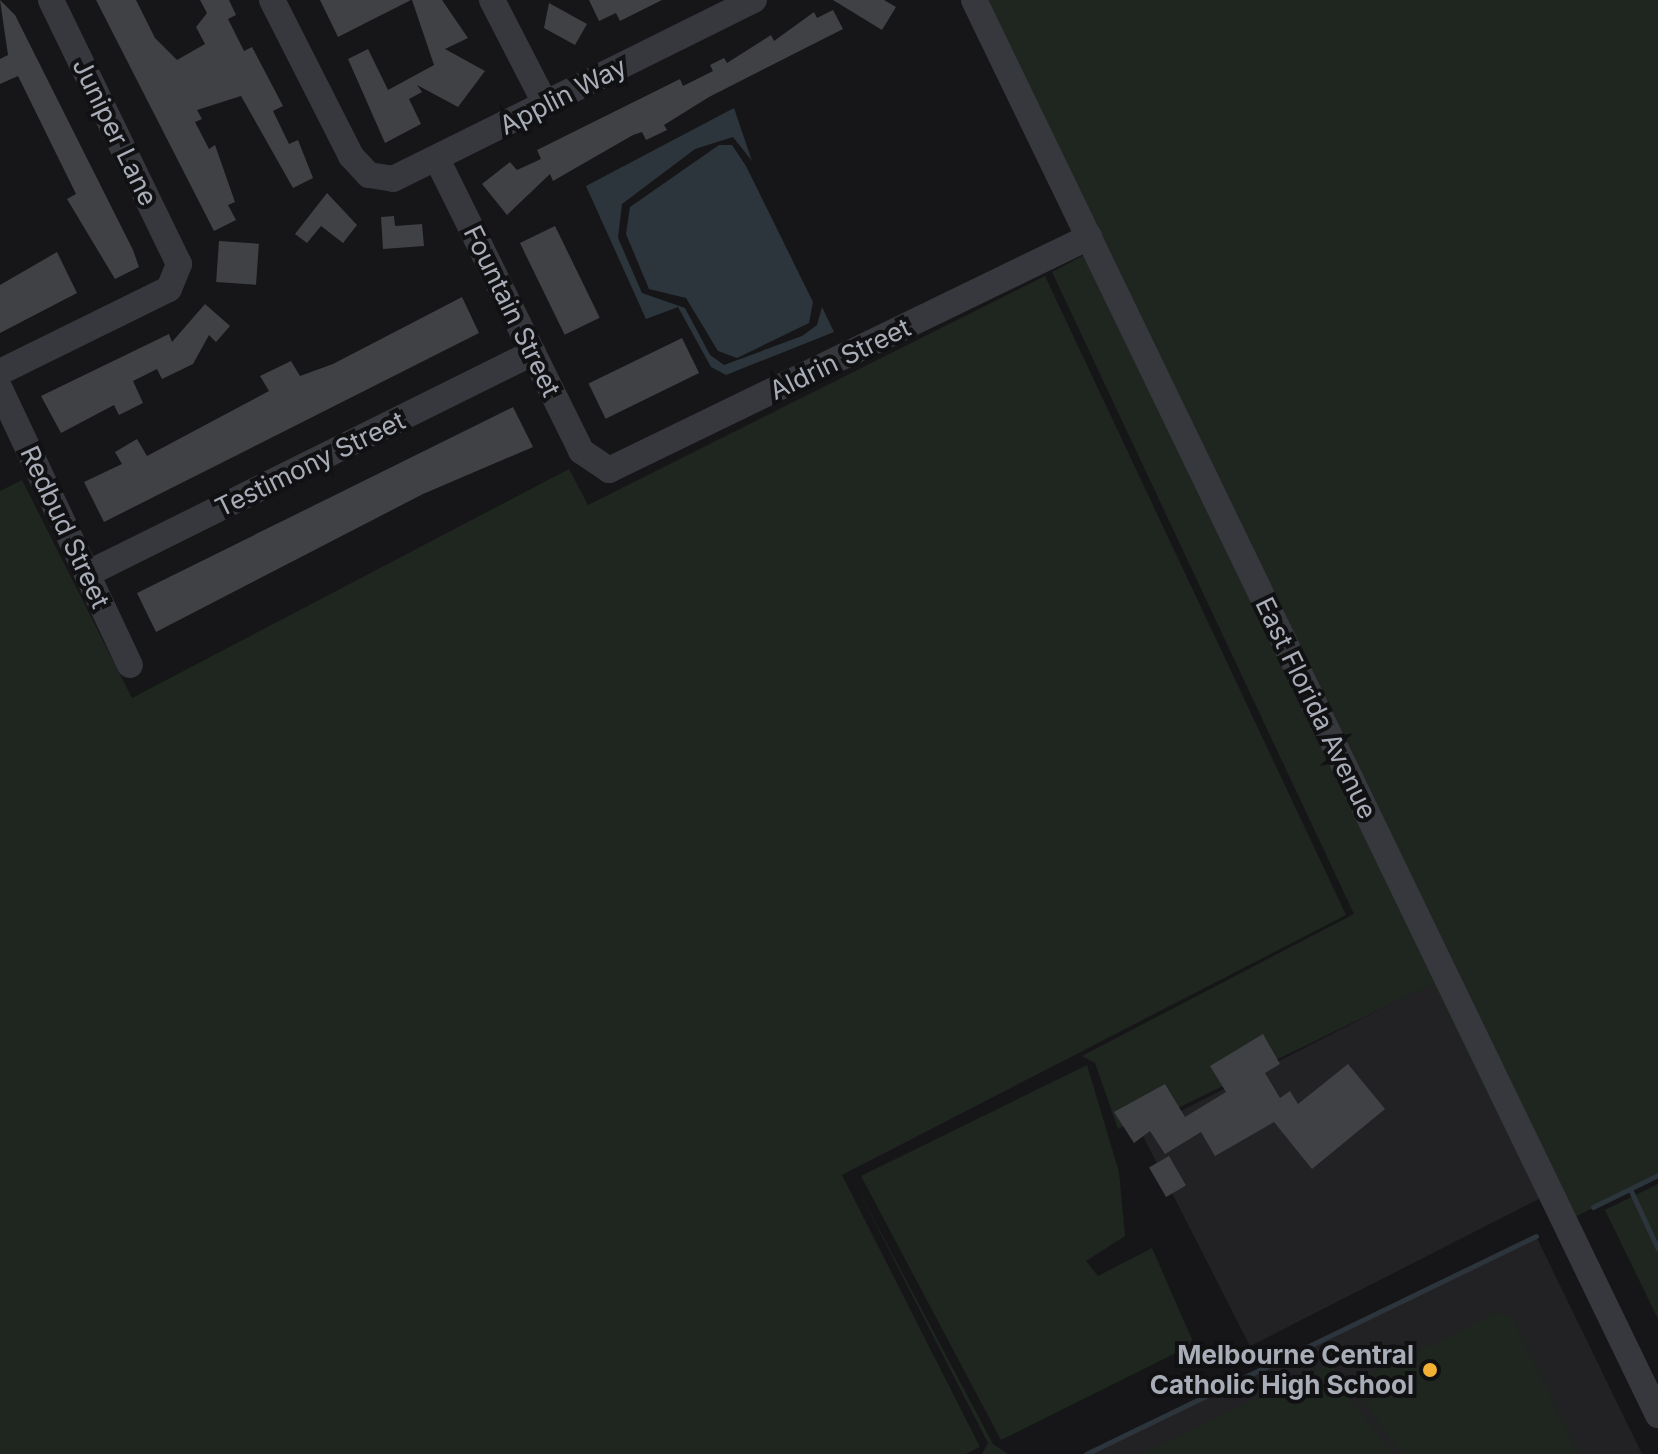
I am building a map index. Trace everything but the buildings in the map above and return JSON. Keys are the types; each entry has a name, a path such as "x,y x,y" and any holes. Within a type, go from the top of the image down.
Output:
{"street":[{"name":"Juniper Lane","path":"0,372 169,289 179,264 51,0"},
{"name":"Applin Way","path":"272,0 351,156 369,175 393,179 754,0"},
{"path":"492,0 546,105"},
{"name":"East Florida Avenue","path":"974,0 1658,1415"},
{"name":"Fountain Street","path":"437,159 590,461"},
{"name":"Aldrin Street","path":"590,461 609,470 622,465 1089,237"},
{"name":"Testimony Street","path":"87,574 533,353"},
{"name":"Redbud Street","path":"0,389 130,665"}],"shaded area":[{"path":"974,0 1658,0 1658,1175 1565,1222"},
{"path":"734,108 752,161 733,137 695,149 622,204 618,238 642,293 685,308 710,355 724,365 802,336 817,325 822,307 834,332 726,375 711,367 678,307 646,319 586,186"},
{"path":"719,145 732,145 746,166 813,302 809,323 737,358 718,351 686,298 649,289 626,234 630,207"},
{"path":"1086,254 1540,1198 1432,984 1139,1127 1136,1120 1118,1129 1095,1063 1082,1056 1354,914 1052,272"},
{"path":"1045,276 1346,915 842,1175 980,1447 966,1454 0,1454 0,491 22,480 132,698 569,469 588,505"},
{"path":"1432,983 1541,1198 1250,1346 1141,1131"},
{"path":"1087,1065 1119,1172 1125,1236 1086,1261 1098,1276 1152,1248 1194,1344 1001,1440 861,1176"},
{"path":"852,1178 993,1444 1008,1454 982,1454 988,1443"},
{"path":"1658,1184 1658,1319 1605,1210"},
{"name":"Melbourne Central Catholic High School","path":"1536,1236 1642,1454 1088,1453"},
{"path":"1496,1312 1512,1318 1579,1454 1402,1454 1351,1384"},
{"path":"1331,1363 1348,1397 1394,1454 1142,1454"}],"waterway":[{"path":"1593,1207 1658,1175"},
{"path":"1630,1189 1658,1249"},
{"path":"1086,1454 1536,1236"}],"place":[{"name":"Melbourne Central Catholic High School","path":"1430,1370"}]}
